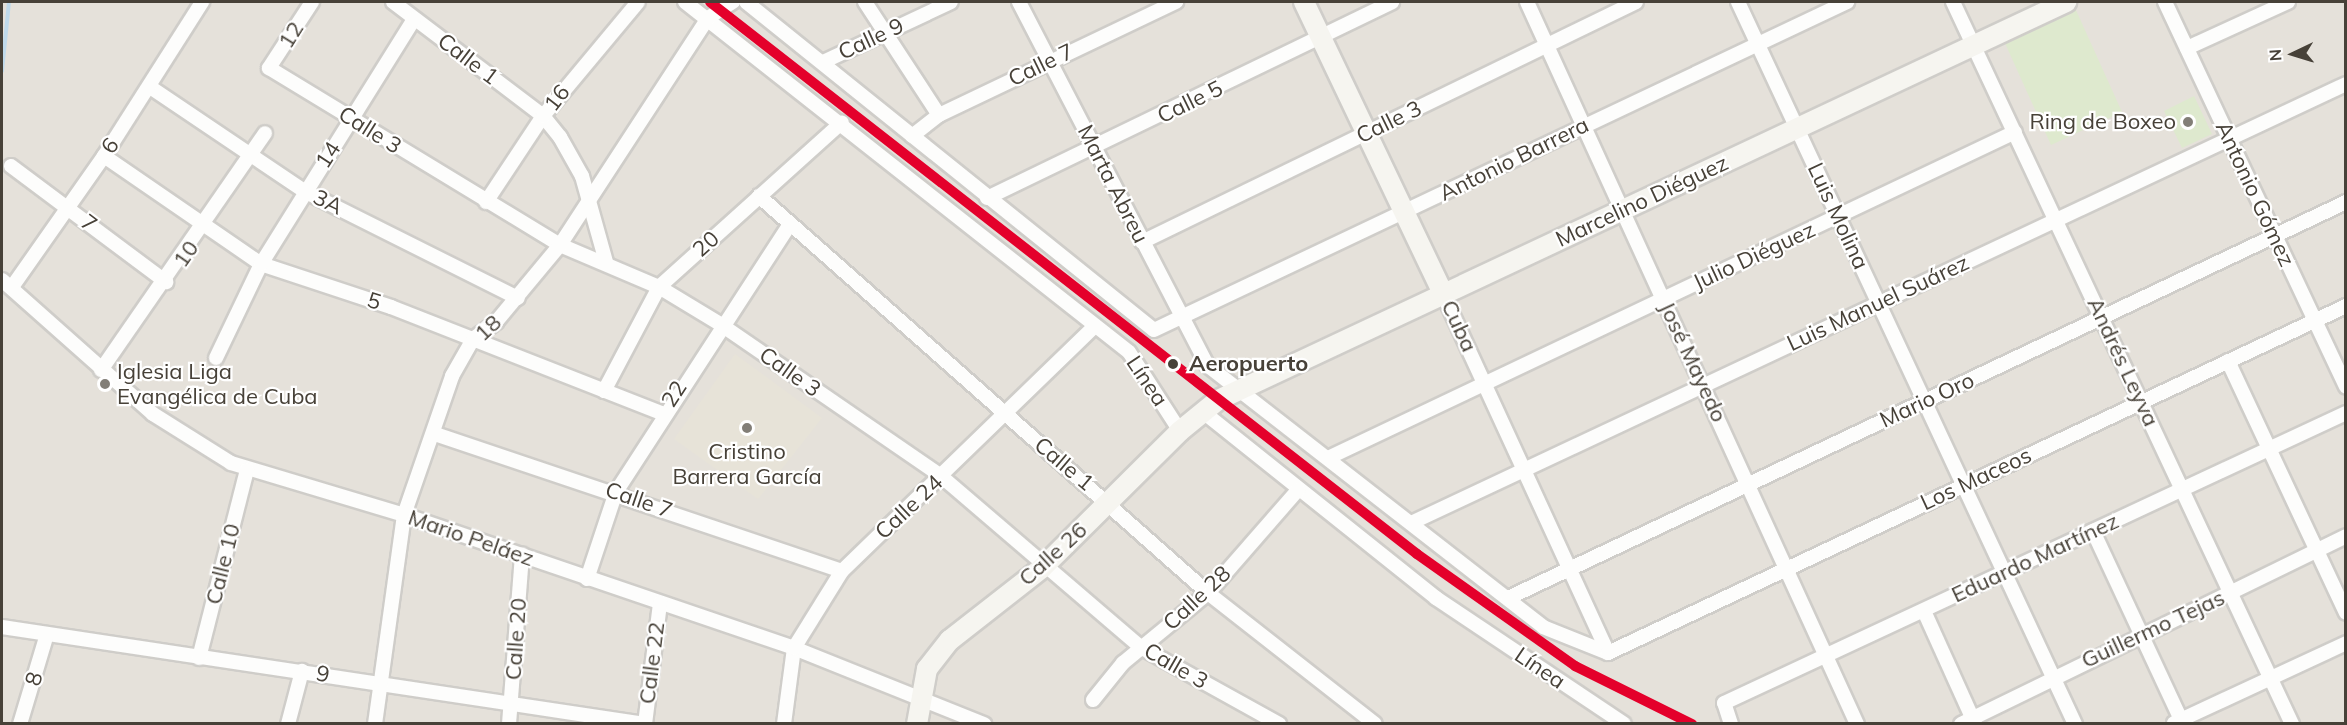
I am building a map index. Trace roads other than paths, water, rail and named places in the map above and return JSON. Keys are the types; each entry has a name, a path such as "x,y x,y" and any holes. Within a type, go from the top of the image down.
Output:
{"street":[{"name":"6","path":"7,283 104,156 202,2"},
{"name":"12","path":"270,68 312,2"},
{"name":"Calle 1","path":"393,2 543,116 567,147 590,198 606,262"},
{"name":"16","path":"486,202 543,116 638,2"},
{"name":"Línea","path":"686,2 842,122 1094,327 1129,352 1179,430"},
{"path":"708,18 733,2"},
{"name":"Línea","path":"746,2 1154,330 1182,317"},
{"path":"866,2 882,34 939,115"},
{"name":"Calle 9","path":"823,62 951,2"},
{"name":"Marta Abreu","path":"1019,2 1207,366"},
{"name":"Calle 7","path":"912,136 939,115 1049,60 1176,2"},
{"name":"Cuba","path":"1304,2 1526,468 1608,653"},
{"name":"Calle 5","path":"987,198 1095,148 1392,2"},
{"name":"José Mayedo","path":"1527,2 1857,723"},
{"name":"Calle 3","path":"1143,242 1636,2"},
{"name":"Luis Molina","path":"1738,2 2075,723"},
{"name":"Antonio Barrera","path":"1182,317 1847,2"},
{"name":"Andrés Leyva","path":"1953,2 2292,723"},
{"name":"Marcelino Diéguez","path":"1210,406 1443,294 2066,2"},
{"name":"Antonio Gómez","path":"2165,2 2346,386"},
{"path":"2187,48 2288,2"},
{"name":"18","path":"375,723 379,682 405,515 435,434 452,376 473,339 518,298 560,245 708,18"},
{"name":"14","path":"216,358 261,264 304,191 414,19"},
{"name":"Calle 3","path":"270,68 486,202 560,245 606,262 659,287 720,324 941,476 1042,568 1142,648 1279,723"},
{"name":"Luis Manuel Suárez","path":"1411,523 2346,84"},
{"name":"3A","path":"150,87 304,191 518,298"},
{"name":"20","path":"604,391 659,287 842,122"},
{"name":"Julio Diéguez","path":"1330,458 2015,132"},
{"name":"10","path":"101,370 166,282 265,133"},
{"name":"5","path":"104,156 204,227 261,264 473,339 662,413"},
{"name":"7","path":"11,166 166,282"},
{"name":"Calle 1","path":"759,196 1007,416 1109,502 1208,593 1375,723"},
{"name":"Mario Oro","path":"1508,598 2346,202"},
{"name":"22","path":"587,579 615,492 662,413 720,324 790,224"},
{"name":"Mario Peláez","path":"7,283 101,370 153,414 247,470 405,515 522,554 587,579 794,648 920,695 984,723"},
{"name":"Los Maceos","path":"1608,653 2346,306"},
{"name":"Calle 24","path":"784,723 794,648 842,571 1007,416 1094,327"},
{"path":"2228,361 2346,613"},
{"name":"Línea","path":"1207,366 1330,458 1543,627 1608,653"},
{"name":"Línea","path":"1210,406 1298,490 1436,598 1621,723"},
{"name":"Calle 26","path":"918,723 920,695 927,669 950,640 1042,568 1179,430 1210,406"},
{"name":"Eduardo Martínez","path":"1731,723 1724,703 1827,657 2004,571 2346,413"},
{"name":"Calle 7","path":"435,434 615,492 842,571"},
{"name":"Calle 10","path":"199,658 247,470"},
{"name":"Calle 28","path":"1093,700 1142,648 1208,593 1298,490"},
{"path":"2093,531 2142,636 2177,722 2346,643"},
{"name":"Guillermo Tejas","path":"1970,722 2054,676 2346,537"},
{"name":"Calle 20","path":"508,723 522,554"},
{"name":"Calle 22","path":"645,723 660,603"},
{"path":"1924,611 1970,722"},
{"name":"9","path":"2,627 645,723"},
{"name":"8","path":"20,723 47,634"},
{"path":"288,723 302,671"}],"waterway":[{"path":"2,71 9,2"}],"place":[{"name":"Ring de Boxeo","path":"2188,122"},
{"name":"Aeropuerto","path":"1173,364"},
{"name":"Iglesia Liga Evangélica de Cuba","path":"105,384"},
{"name":"Cristino Barrera García","path":"747,428"}]}
